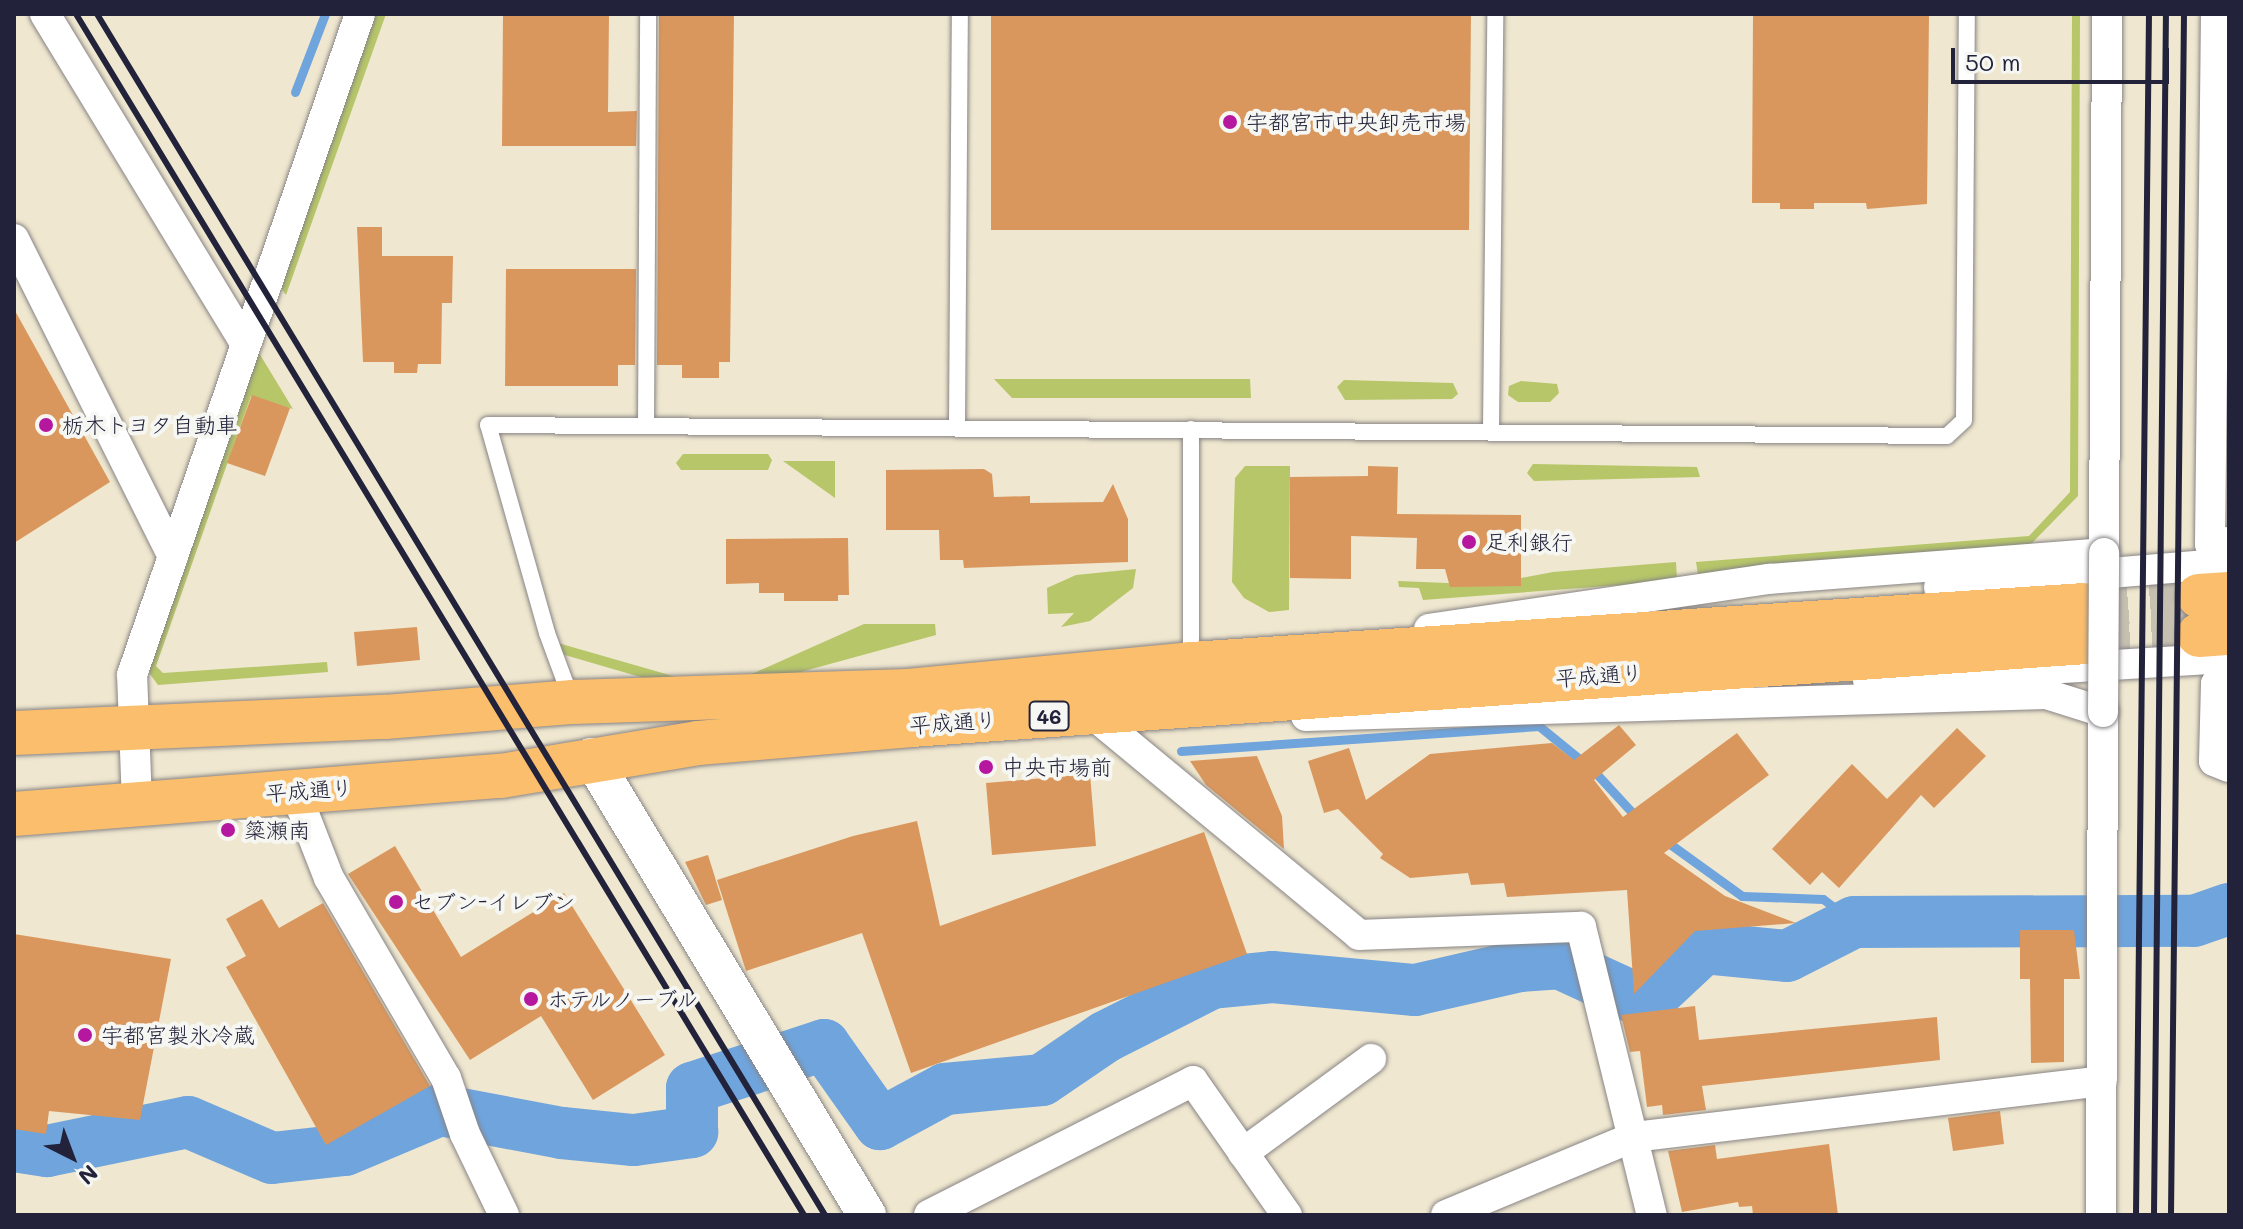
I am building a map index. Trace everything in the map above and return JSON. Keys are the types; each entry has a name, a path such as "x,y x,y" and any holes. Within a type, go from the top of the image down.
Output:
{"main road":[{"name":"平成通り","path":"14,733 133,724 385,717 573,702 1192,684 2085,624 1760,629 1192,684 1091,713 729,740 591,757 501,776 14,814"}],"street":[{"path":"45,14 246,344"},
{"path":"137,803 132,675 360,14"},
{"path":"2101,1215 2107,14"},
{"path":"2216,14 2210,544 2229,542"},
{"path":"14,239 173,556"},
{"path":"1760,629 1383,636 1769,579 2104,553"},
{"path":"1769,579 1780,593 1806,596 2229,563"},
{"path":"1769,703 1801,685 2217,623"},
{"path":"2229,683 2216,684 2214,761 2229,767"},
{"path":"1192,684 1319,717 2046,694 2103,712"},
{"path":"1091,713 1359,935 1581,927 1652,1215"},
{"path":"591,757 867,1215"},
{"path":"295,791 329,878 446,1078 465,1134 504,1215"},
{"path":"1243,1153 1371,1059"},
{"path":"929,1215 1193,1081 1287,1215"},
{"path":"1446,1215 1633,1137 2102,1081"}],"lane":[{"path":"646,424 648,14"},
{"path":"957,425 960,14"},
{"path":"1491,429 1495,14"},
{"path":"573,702 547,633 488,425 1491,429 1947,436 1964,420 1967,14"},
{"path":"1191,429 1192,684"}],"green space":[{"path":"375,14 386,14 286,295 278,284"},
{"path":"2072,14 2080,14 2078,496 2031,544 1767,564 1698,575 1696,562 2029,536 2070,492"},
{"path":"256,348 293,409 251,396 156,666 163,673 327,662 328,672 158,685 144,666"},
{"path":"994,379 1250,379 1251,398 1012,398"},
{"path":"1344,380 1453,383 1458,394 1452,399 1345,400 1337,387"},
{"path":"1521,381 1557,384 1559,393 1550,402 1518,402 1508,395 1509,386"},
{"path":"683,454 768,454 772,460 768,470 681,470 676,463"},
{"path":"783,461 835,461 835,498"},
{"path":"1533,464 1697,467 1700,477 1534,481 1527,473"},
{"path":"1245,466 1290,466 1289,610 1269,612 1244,598 1232,582 1235,478"},
{"path":"1676,562 1677,579 1661,582 1423,600 1419,588 1399,587 1398,581 1520,586 1521,578 1553,572"},
{"path":"1136,569 1133,588 1090,621 1061,627 1074,613 1048,614 1047,588 1076,575"},
{"path":"864,624 935,624 936,635 709,697 558,653 558,643 718,689"}],"water":[{"path":"2229,895 2229,920 2195,928 2194,904"}],"building":[{"path":"503,14 609,14 608,112 637,111 636,146 502,146"},
{"path":"659,14 734,14 730,362 719,362 719,378 682,378 682,365 657,365"},
{"name":"宇都宮市中央卸売市場","path":"991,14 1471,14 1469,230 991,230"},
{"path":"1753,14 1929,14 1927,204 1867,209 1866,203 1814,203 1814,209 1780,209 1780,203 1752,203"},
{"path":"357,227 382,227 382,256 453,256 452,303 442,303 441,364 418,364 417,373 394,373 394,362 363,362"},
{"path":"506,269 636,269 635,365 618,365 618,386 505,386"},
{"name":"栃木トヨタ自動車","path":"14,309 110,482 14,543"},
{"path":"252,395 290,408 265,476 227,463"},
{"path":"1368,466 1398,467 1397,514 1521,515 1521,586 1450,587 1445,569 1416,569 1417,538 1351,536 1351,579 1290,578 1290,477 1368,476"},
{"path":"984,469 992,474 994,497 1030,496 1030,503 1103,502 1113,484 1128,519 1128,562 964,568 963,560 940,560 939,530 886,530 886,470"},
{"path":"848,538 849,595 838,595 838,601 784,601 784,593 759,593 759,583 726,584 726,539"},
{"path":"417,627 420,660 357,666 354,632"},
{"path":"1619,725 1636,745 1594,780 1623,817 1737,733 1769,775 1664,853 1725,896 1796,923 1695,931 1634,994 1627,890 1507,897 1504,883 1471,885 1468,873 1410,878 1380,858 1383,854 1338,809 1324,813 1308,761 1349,748 1366,800 1430,754 1552,743 1574,760"},
{"path":"1957,728 1986,756 1934,808 1921,795 1839,888 1822,872 1810,885 1772,849 1852,764 1887,799"},
{"path":"1257,756 1282,816 1284,849 1206,785 1190,761"},
{"path":"1090,774 1096,846 992,855 986,783"},
{"path":"917,821 940,926 1204,832 1247,954 911,1073 862,933 746,971 717,880 853,836"},
{"name":"ホテルノーブル","path":"395,846 461,957 564,893 665,1055 593,1100 541,1016 470,1060 348,874"},
{"path":"708,855 722,900 706,905 685,862"},
{"path":"262,899 279,928 323,903 430,1086 326,1145 226,967 246,956 226,919"},
{"path":"2020,930 2074,930 2080,979 2064,979 2064,1062 2031,1063 2030,979 2020,979"},
{"name":"宇都宮製氷冷蔵","path":"14,934 171,959 140,1120 49,1111 46,1134 14,1129"},
{"path":"1695,1006 1699,1040 1937,1017 1940,1060 1702,1086 1706,1110 1663,1115 1662,1105 1647,1107 1640,1051 1630,1052 1621,1015"},
{"path":"2000,1111 2004,1144 1953,1151 1948,1118"},
{"path":"1829,1144 1838,1215 1753,1215 1752,1206 1739,1207 1738,1202 1682,1212 1668,1151 1715,1145 1717,1159"}],"waterway":[{"path":"295,92 325,14"},
{"path":"1181,751 1539,726 1593,770 1639,820"},
{"path":"1663,839 1742,896 1823,899 1854,922"},
{"path":"14,1146 47,1151 188,1122 272,1158 345,1150 440,1110 562,1133 634,1140 692,1132 692,1088 824,1045 880,1124 945,1089 1042,1080 1105,1037 1212,983 1272,977 1415,990 1520,966 1559,963 1633,997 1660,989 1704,948 1787,956 1854,922 2194,921 2229,909"}],"tunnel":[{"path":"2084,605 2199,596"},
{"path":"2086,642 2199,635"}],"railway":[{"path":"76,14 804,1215"},
{"path":"97,14 825,1215"},
{"path":"2136,1215 2149,14"},
{"path":"2154,1215 2166,14"},
{"path":"2171,1215 2184,14"}],"place":[{"name":"宇都宮市中央卸売市場","path":"1230,122"},
{"name":"栃木トヨタ自動車","path":"46,425"},
{"name":"足利銀行","path":"1469,542"},
{"name":"中央市場前","path":"986,767"},
{"name":"簗瀬南","path":"228,830"},
{"name":"セブン-イレブン","path":"396,902"},
{"name":"ホテルノーブル","path":"531,999"},
{"name":"宇都宮製氷冷蔵","path":"85,1035"}]}
